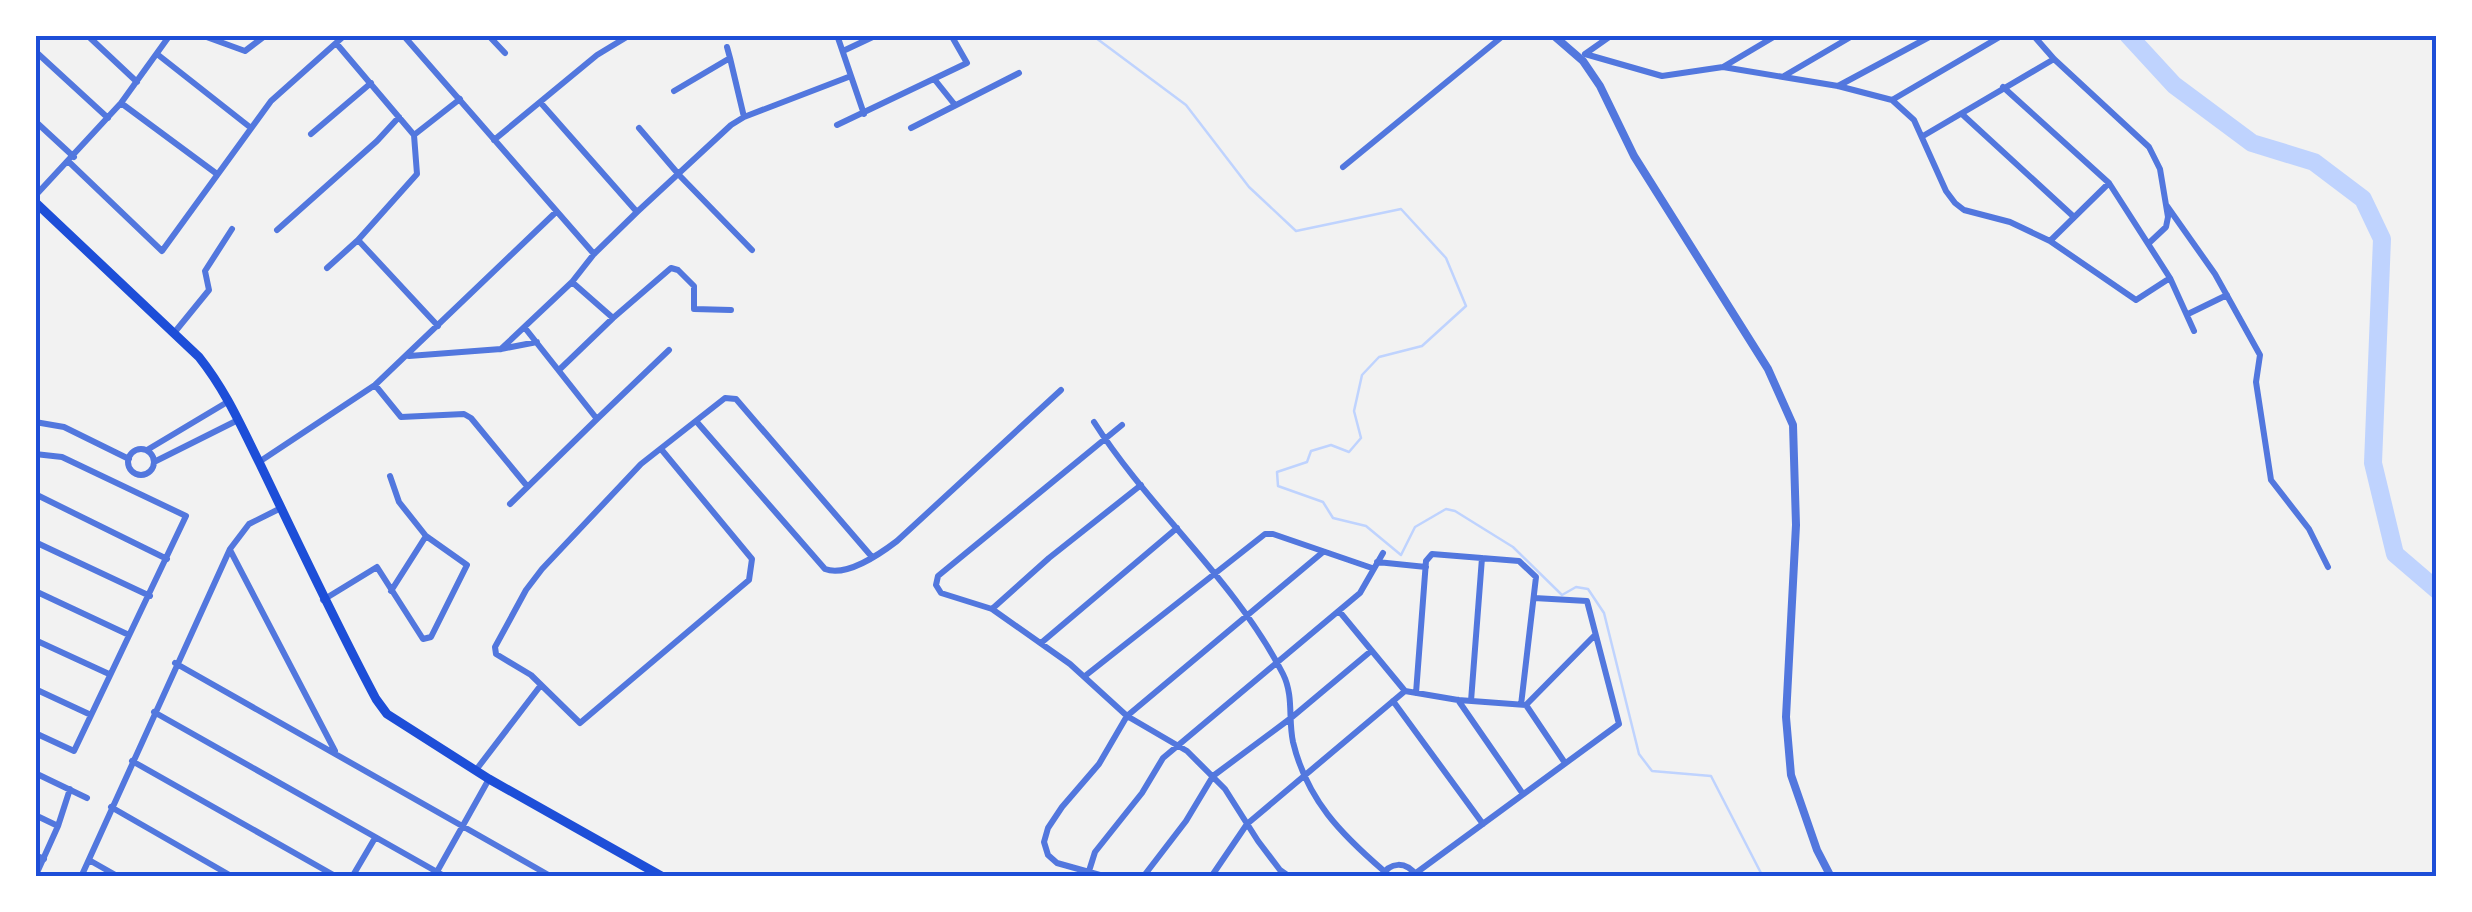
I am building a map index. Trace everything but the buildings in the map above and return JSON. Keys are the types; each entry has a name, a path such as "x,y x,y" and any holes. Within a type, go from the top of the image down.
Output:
{"main road":[{"path":"35,199 199,357 230,400 324,600 387,714 489,779 662,877"}],"street":[{"path":"88,35 137,82"},
{"path":"35,199 108,118 170,35"},
{"path":"201,35 245,51 266,35"},
{"path":"35,120 162,251 284,86 345,35"},
{"path":"404,35 594,254"},
{"path":"488,35 506,53"},
{"path":"494,140 597,55 630,35"},
{"path":"836,35 864,114"},
{"path":"842,51 876,35"},
{"path":"838,125 966,64 951,35"},
{"path":"1344,167 1504,35"},
{"path":"1552,35 1584,58 1662,76 1723,68 1838,86 1892,100 1914,120 1946,191 1964,210 2010,222 2050,241 2136,300 2170,278"},
{"path":"1584,58 1612,35"},
{"path":"1723,68 1777,35"},
{"path":"1782,77 1854,35"},
{"path":"1838,86 1933,35"},
{"path":"1892,100 2003,35"},
{"path":"2033,35 2150,147 2160,169 2166,206 2166,226 2150,242"},
{"path":"328,268 417,174 414,135 336,44"},
{"path":"727,47 744,118"},
{"path":"35,51 108,118"},
{"path":"157,54 251,128"},
{"path":"674,90 730,58"},
{"path":"1584,58 1634,156 1768,369 1792,424 1796,525 1786,717 1791,775 1830,877"},
{"path":"1922,136 2054,59"},
{"path":"911,128 1019,73"},
{"path":"500,349 731,125 851,76"},
{"path":"935,80 955,105"},
{"path":"312,134 371,84"},
{"path":"2003,87 2109,183 2150,242 2194,331"},
{"path":"414,135 460,99"},
{"path":"540,102 637,212"},
{"path":"120,103 217,174"},
{"path":"1963,115 2074,218"},
{"path":"277,230 377,141 398,117"},
{"path":"639,128 752,250"},
{"path":"2050,241 2109,183"},
{"path":"2166,206 2227,295 2260,355 2256,382 2272,480 2308,528 2328,566"},
{"path":"259,462 375,385 556,212"},
{"path":"174,334 204,298 208,290 205,271 232,229"},
{"path":"358,240 438,326"},
{"path":"559,370 672,268 694,286 694,308 731,310"},
{"path":"572,282 613,318"},
{"path":"2188,314 2227,295"},
{"path":"525,328 597,418"},
{"path":"409,356 500,349 536,342"},
{"path":"510,504 669,350"},
{"path":"375,385 401,418 464,414 527,486"},
{"path":"696,421 825,569 837,572 872,558 897,542 1061,390"},
{"path":"661,449 752,560 750,580 580,723 541,685 496,654 495,647 542,569 641,464 726,398 736,399 872,558"},
{"path":"230,400 147,450 136,450 129,458 130,469 140,475 150,472 154,462 240,419"},
{"path":"35,422 64,427 129,458"},
{"path":"1094,422 1248,618 1284,676 1291,699 1292,738 1303,774 1335,827 1383,874 1400,864 1416,875 1619,724 1586,601 1534,598"},
{"path":"1122,424 938,576 936,585 940,593 992,610 1041,643 1085,676 1127,716 1175,745 1213,776 1280,870 1290,877"},
{"path":"189,425 197,441"},
{"path":"147,450 154,462"},
{"path":"35,454 62,457 186,516 74,751 35,733"},
{"path":"324,600 376,567 423,639 431,637 468,565 426,536 399,502 390,476"},
{"path":"992,610 1049,558 1141,485"},
{"path":"35,494 167,559"},
{"path":"81,877 230,548 249,524 282,507"},
{"path":"1041,643 1177,528"},
{"path":"1085,676 1264,534 1374,565 1426,567"},
{"path":"391,592 426,536"},
{"path":"35,542 150,596"},
{"path":"230,548 337,754"},
{"path":"1107,877 1057,862 1048,855 1044,842 1048,828 1062,806 1100,764 1127,716 1323,552"},
{"path":"1089,872 1094,852 1175,745 1360,594 1383,553"},
{"path":"1416,693 1426,567 1432,554 1518,560 1536,577 1524,705 1566,763"},
{"path":"1471,701 1482,558"},
{"path":"35,591 129,635"},
{"path":"1338,611 1405,691 1458,700 1524,705 1594,636"},
{"path":"35,640 109,674"},
{"path":"1143,877 1186,821 1213,776 1371,651"},
{"path":"175,663 552,877"},
{"path":"476,770 541,685"},
{"path":"35,689 91,715"},
{"path":"1211,877 1247,824 1405,691"},
{"path":"1458,700 1522,794"},
{"path":"1393,701 1483,824"},
{"path":"154,712 446,877"},
{"path":"132,761 337,877"},
{"path":"35,773 86,798"},
{"path":"435,874 489,779"},
{"path":"35,877 70,789"},
{"path":"110,807 232,877"},
{"path":"35,815 58,826"},
{"path":"352,877 376,838"},
{"path":"35,855 44,859"},
{"path":"88,860 119,877"}],"waterway":[{"path":"1092,35 1186,105 1249,187 1296,231 1401,209 1446,258 1466,306 1422,346 1379,357 1362,375 1354,411 1361,438 1349,452 1331,445 1311,451 1307,462 1277,472 1278,486 1323,502 1333,518 1366,526 1401,555 1415,527 1446,509 1455,511 1513,547 1562,595 1576,587 1588,589 1604,613 1639,754 1652,771 1711,776 1763,877"},
{"path":"2128,35 2174,85 2252,143 2314,162 2363,199 2382,239 2373,463 2395,554 2437,590"}]}
